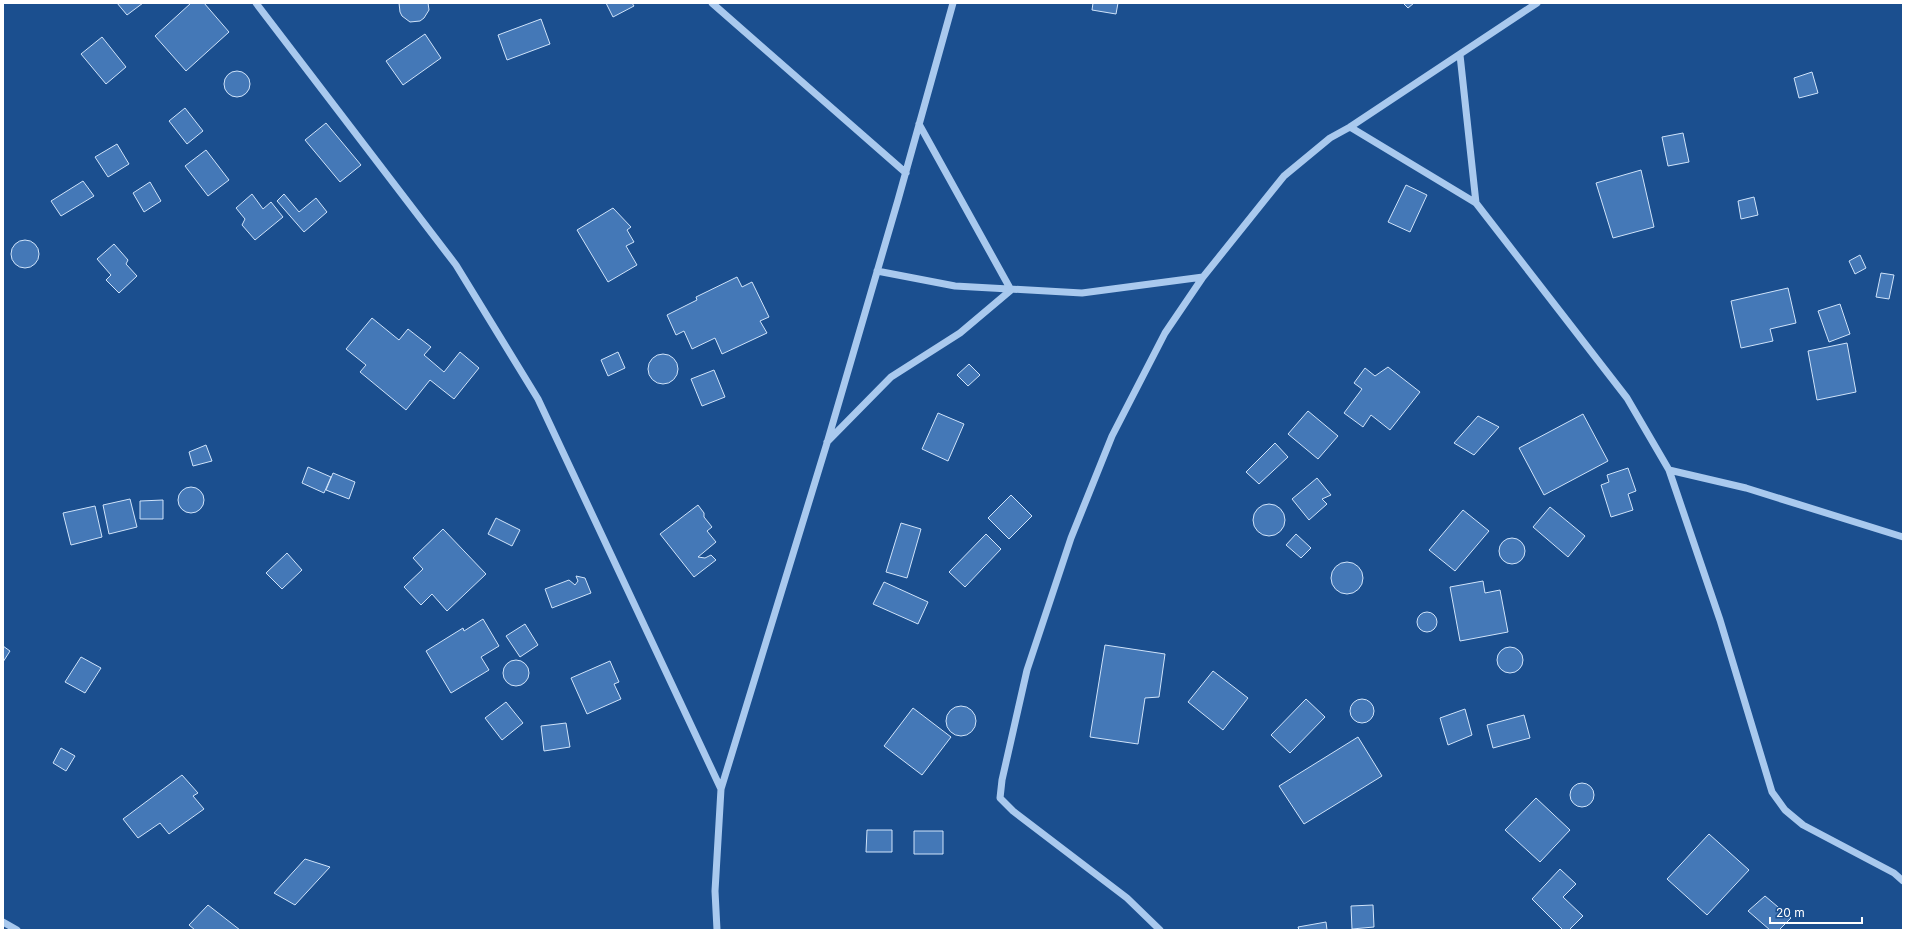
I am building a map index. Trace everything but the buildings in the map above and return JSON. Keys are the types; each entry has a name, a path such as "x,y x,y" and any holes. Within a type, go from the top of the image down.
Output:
{"street":[{"path":"256,3 456,265 538,399 721,789"},
{"path":"712,3 906,172"},
{"path":"718,930 715,891 721,789 827,443 906,172 953,3"},
{"path":"1160,930 1127,898 1013,811 1000,798 1002,780 1027,670 1071,538 1112,436 1165,333 1203,277 1284,176 1330,138 1350,127 1537,3"},
{"path":"1460,55 1476,203"},
{"path":"919,124 1011,290"},
{"path":"1350,127 1476,203 1627,398 1669,470 1720,620 1772,792 1785,810 1803,825 1894,873 1903,880"},
{"path":"877,271 955,286 1082,293 1203,277"},
{"path":"827,443 891,377 960,333 1011,290"},
{"path":"1669,470 1746,488 1903,537"},
{"path":"3,922 17,930"}]}
